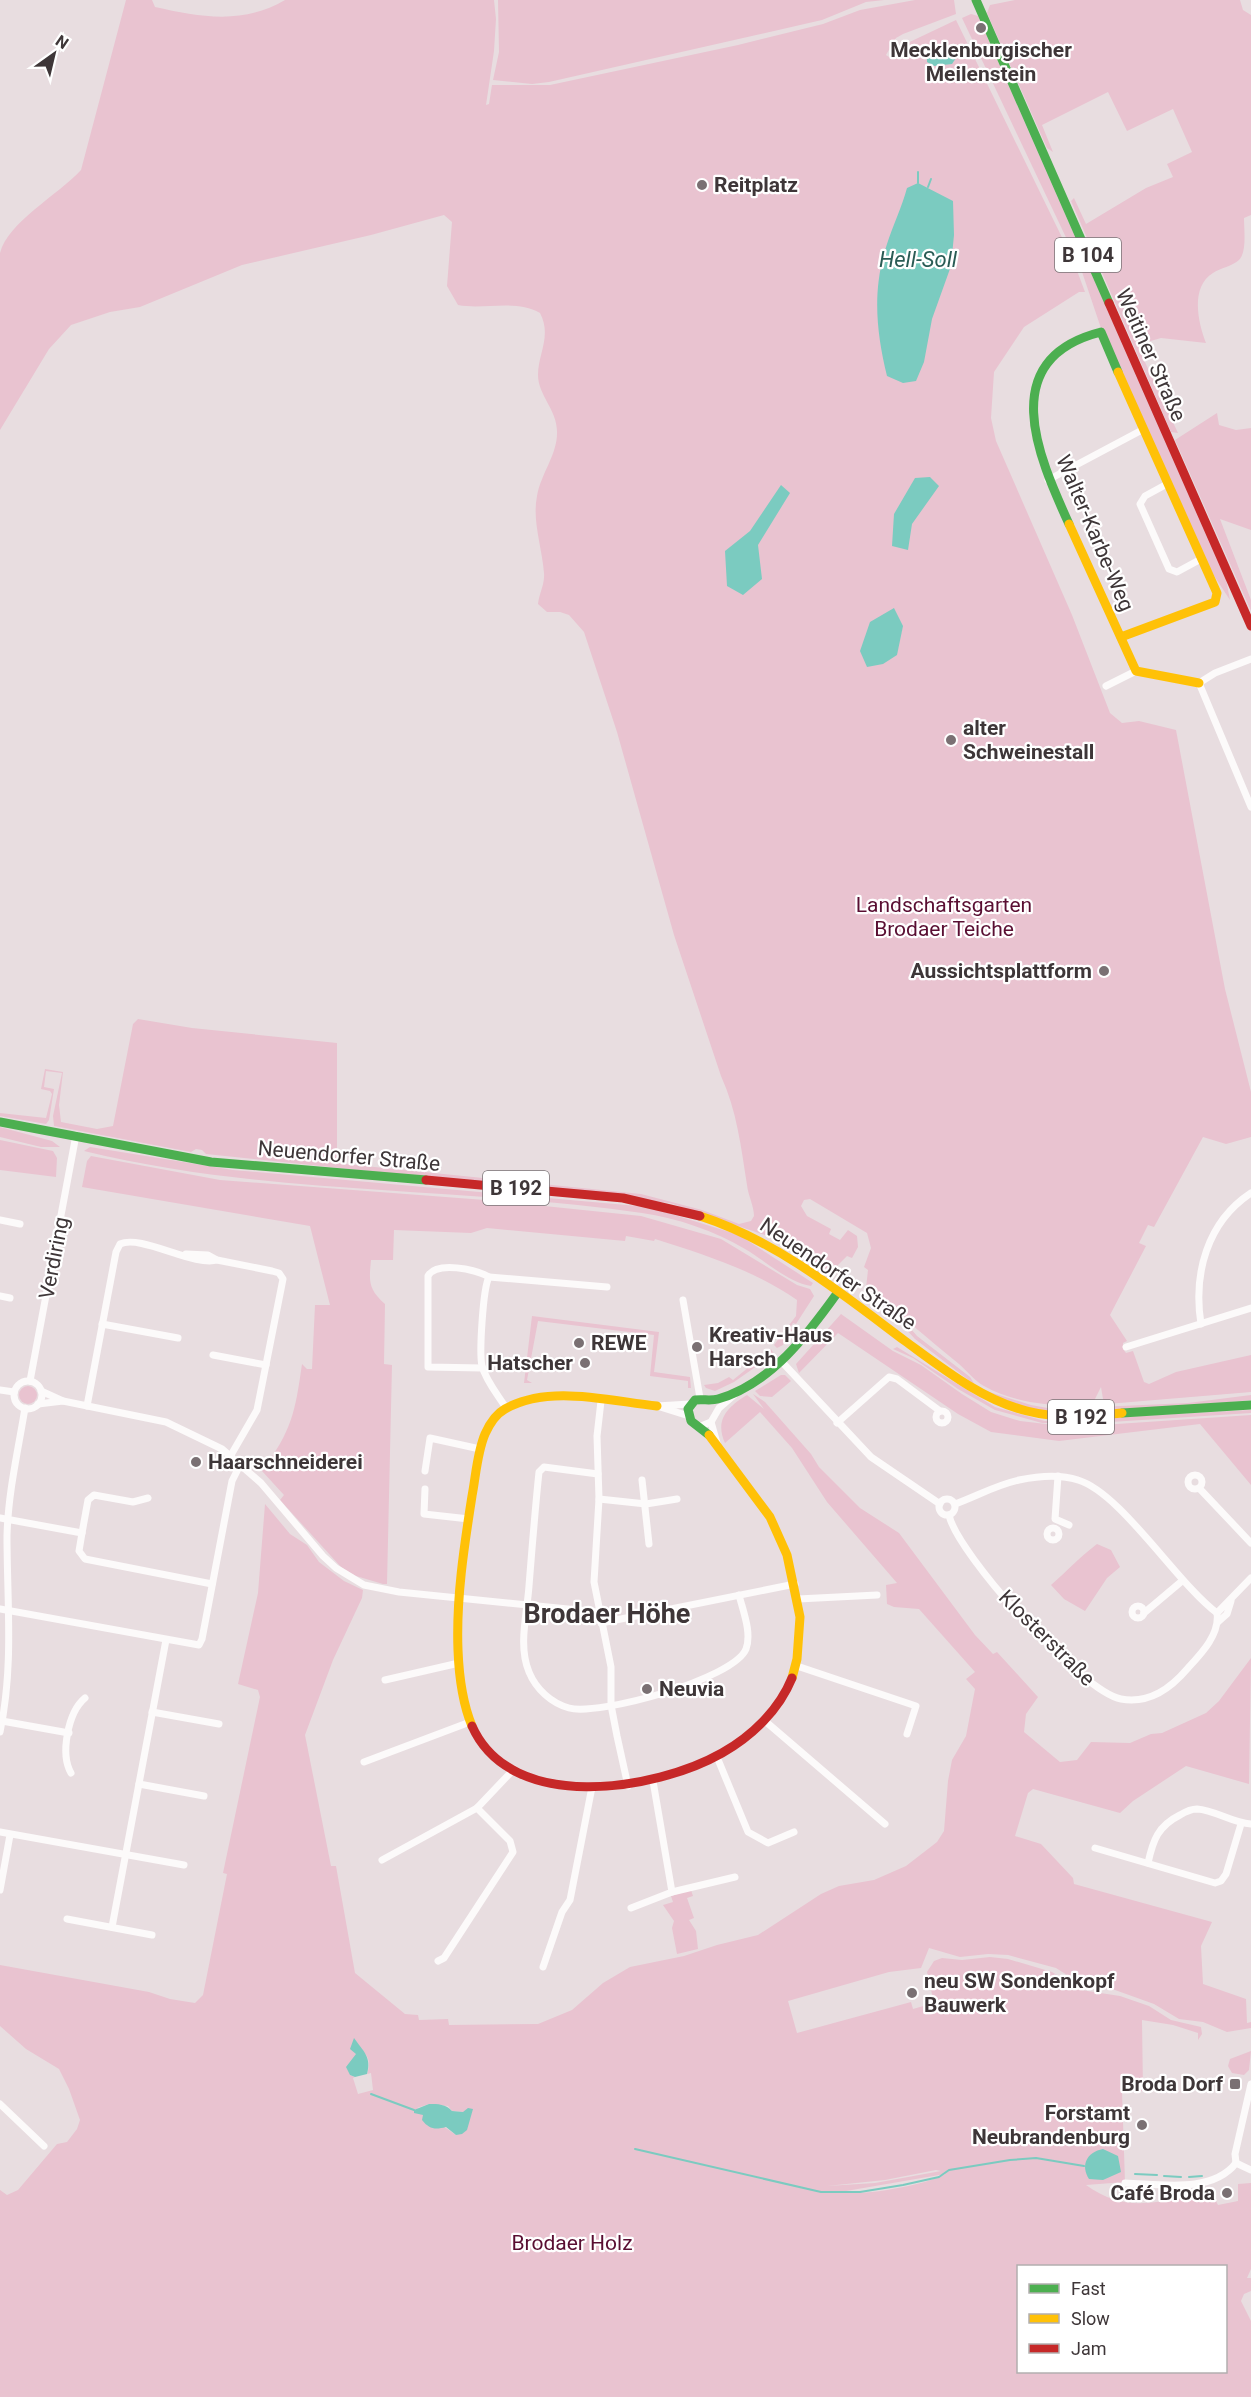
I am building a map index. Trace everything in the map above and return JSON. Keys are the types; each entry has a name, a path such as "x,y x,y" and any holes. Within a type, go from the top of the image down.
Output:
{"street":[{"name":"Weitiner Straße","path":"976,0 1251,626"},
{"name":"Walter-Karbe-Weg","path":"1136,671 1048,480 1032,414 1039,375 1070,345 1090,333 1101,332 1142,430"},
{"path":"1048,480 1142,430 1218,598 1215,602 1121,637"},
{"path":"1167,484 1145,496 1140,504 1169,569 1177,572 1201,559"},
{"path":"1106,686 1136,671 1199,683 1215,673 1251,658"},
{"path":"1199,683 1251,807"},
{"name":"Neuendorfer Straße","path":"0,1122 219,1163 535,1190 652,1203 700,1215 747,1234 838,1292 980,1393 1029,1413 1077,1417 1251,1405"},
{"name":"Verdiring","path":"30,1381 76,1135"},
{"path":"1202,1324 1199,1281 1205,1254 1226,1216 1251,1193"},
{"path":"0,1220 20,1224"},
{"path":"87,1406 116,1252 120,1244 130,1243 186,1254 200,1254 217,1260 272,1271 282,1277 284,1283 257,1410 231,1455"},
{"path":"482,1368 428,1367 428,1275 431,1270 438,1268 477,1272 489,1277 607,1287"},
{"path":"489,1277 485,1290 482,1368 506,1408"},
{"path":"657,1406 688,1416 693,1423 701,1426 770,1517 781,1538 798,1599 800,1633 797,1666 784,1696 765,1721 717,1757 653,1781 628,1786 592,1787 551,1782 514,1769 487,1748 470,1722 465,1706 459,1663 460,1598 480,1449 488,1427 506,1408 533,1396 657,1406 690,1404 723,1397 782,1362 802,1342 838,1292"},
{"path":"0,1296 10,1298"},
{"path":"683,1300 705,1399 716,1412"},
{"path":"1126,1347 1251,1308"},
{"path":"102,1323 178,1338"},
{"path":"213,1355 266,1365"},
{"name":"Klosterstraße","path":"782,1362 837,1423 889,1471 940,1504 941,1512 949,1515 963,1541 1022,1617 1087,1681 1111,1696 1136,1700 1162,1692 1177,1681 1214,1634 1218,1622 1227,1614 1231,1601"},
{"path":"837,1423 889,1377 897,1379 940,1411"},
{"path":"63,1401 24,1408 15,1402 14,1392 19,1383 30,1381 37,1384 41,1391 63,1401 166,1422 197,1434 241,1463 271,1493 323,1556 353,1579 380,1589 598,1612"},
{"path":"701,1426 711,1422 716,1412 745,1385"},
{"path":"0,1390 14,1392"},
{"path":"39,1404 41,1391"},
{"path":"601,1401 597,1436 599,1499 594,1574 598,1612 610,1667 611,1705 628,1786"},
{"path":"688,1416 690,1404"},
{"path":"0,1732 9,1664 8,1519 24,1408"},
{"path":"711,1422 721,1452"},
{"path":"425,1471 430,1438 480,1449"},
{"path":"0,1609 195,1646 201,1643 232,1481 241,1463"},
{"path":"598,1474 541,1468 523,1645 525,1660 537,1687 552,1700 570,1708 583,1710 611,1705 680,1688 739,1659 746,1650 748,1635 739,1595"},
{"path":"955,1504 1002,1484 1034,1477 1058,1476 1077,1479 1102,1493 1182,1581 1216,1613 1218,1622"},
{"path":"1054,1528 1058,1476"},
{"path":"642,1480 649,1544"},
{"path":"1199,1488 1251,1543"},
{"path":"425,1489 424,1514 469,1519"},
{"path":"148,1498 133,1502 94,1495 88,1500 79,1551 86,1559 212,1584"},
{"path":"599,1499 646,1504 677,1499"},
{"path":"940,1504 948,1499 955,1504"},
{"path":"949,1515 955,1509 955,1504"},
{"path":"0,1518 82,1533"},
{"path":"1055,1519 1069,1525"},
{"name":"Klosterstraße","path":"1216,1613 1231,1601 1251,1578"},
{"path":"1144,1613 1182,1581"},
{"path":"601,1623 795,1584"},
{"path":"798,1599 877,1595"},
{"path":"112,1927 166,1640"},
{"path":"385,1680 459,1663"},
{"path":"797,1666 916,1706 907,1734"},
{"path":"71,1773 65,1758 69,1733 74,1710 85,1698"},
{"path":"152,1712 219,1724"},
{"path":"2,1721 69,1733"},
{"path":"765,1721 885,1824"},
{"path":"364,1761 470,1722"},
{"path":"717,1757 748,1832 768,1843 794,1832"},
{"path":"382,1860 477,1808 514,1769"},
{"path":"653,1781 672,1892"},
{"path":"139,1784 204,1796"},
{"path":"543,1966 562,1912 570,1900 592,1787"},
{"path":"438,1961 444,1958 513,1852 510,1841 477,1808"},
{"path":"1148,1863 1159,1829 1188,1810 1198,1809 1241,1824 1251,1824"},
{"path":"1095,1848 1215,1883 1221,1881 1241,1824"},
{"path":"0,1832 184,1865"},
{"path":"0,1890 10,1835"},
{"path":"631,1908 672,1892 735,1877"},
{"path":"67,1919 152,1935"},
{"path":"1125,2183 1186,2184 1222,2178 1236,2163 1235,2154 1251,2084"},
{"path":"0,2104 44,2146"},
{"path":"1236,2163 1251,2170"}],"green space":[{"name":"Landschaftsgarten Brodaer Teiche","path":"126,0 152,0 155,7 188,14 221,17 253,13 285,0 494,0 496,19 494,51 486,105 489,104 492,85 550,85 738,45 823,24 860,10 915,0 954,0 956,14 896,38 886,55 889,57 899,47 956,20 1073,260 1085,292 1079,292 1024,327 994,372 991,418 996,441 1072,615 1110,713 1122,723 1139,721 1176,730 1225,989 1251,1092 1251,1137 1226,1144 1203,1137 1154,1227 1148,1225 1139,1243 1146,1246 1110,1315 1127,1341 1123,1343 1123,1349 1126,1353 1133,1351 1144,1382 1149,1384 1176,1372 1251,1355 1251,1392 1107,1404 1103,1399 1101,1387 1092,1405 1050,1405 1009,1397 996,1392 977,1381 866,1288 868,1270 864,1267 871,1248 867,1233 810,1199 804,1200 801,1206 807,1216 831,1229 829,1234 840,1240 848,1230 857,1236 858,1247 852,1258 847,1256 834,1269 823,1268 782,1236 777,1239 670,1203 206,1154 202,1150 196,1149 191,1152 54,1126 53,1116 62,1073 46,1071 44,1087 54,1089 49,1120 46,1124 0,1116 0,1113 46,1118 52,1094 50,1091 41,1089 45,1069 63,1072 59,1105 61,1122 97,1129 113,1126 133,1024 138,1019 192,1028 337,1043 337,1155 345,1164 641,1194 702,1210 739,1224 751,1221 754,1216 731,1102 674,935 617,732 584,632 569,615 547,612 538,604 544,573 536,524 537,496 557,439 554,416 541,389 538,375 545,337 540,313 521,307 458,305 447,286 452,222 444,215 371,235 242,265 140,307 110,312 71,325 49,349 0,430 0,253 13,230 81,170"},
{"path":"498,0 884,0 866,2 822,20 532,84 493,80 499,52"},
{"path":"1015,0 1240,0 1243,10 1251,15 1251,215 1244,218 1242,256 1233,264 1213,273 1201,287 1198,306 1200,326 1206,343 1161,338 1137,345 1178,433 1171,432 1071,201 1074,198 1086,224 1146,188 1173,177 1167,164 1192,152 1173,109 1127,131 1108,92 1042,125 1053,152 1047,148 987,13 990,5"},
{"path":"971,14 978,16 1084,257 1085,264 1080,267 962,18"},
{"path":"1088,266 1225,574 1230,600 1207,565 1105,340 1081,269"},
{"path":"1217,413 1219,425 1236,430 1251,428 1251,530 1220,519 1251,600 1251,611 1175,440"},
{"path":"0,1127 52,1141 60,1147 41,1147 0,1137"},
{"path":"0,1140 53,1151 57,1158 56,1177 0,1170"},
{"path":"90,1147 233,1170 649,1207 739,1235 813,1283 811,1286 802,1284 777,1271 733,1242 708,1231 655,1215 572,1204 222,1176 84,1151"},
{"path":"91,1156 220,1180 485,1200 641,1216 721,1239 797,1285 810,1289 814,1296 796,1324 793,1323 790,1328 792,1330 783,1345 777,1348 774,1345 796,1316 797,1300 781,1289 746,1272 711,1257 655,1239 654,1241 626,1236 625,1241 487,1228 471,1233 394,1230 393,1260 371,1260 370,1274 375,1294 385,1304 384,1364 392,1365 387,1584 383,1584 356,1576 341,1567 280,1500 284,1495 262,1471 280,1444 291,1420 302,1364 307,1369 312,1369 315,1305 330,1305 310,1226 82,1187 87,1161"},
{"path":"841,1314 893,1351 921,1365 991,1412 1020,1421 1072,1427 1251,1415 1251,1485 1200,1424 1059,1441 991,1432 958,1414 838,1333 799,1373 796,1364"},
{"path":"532,1316 659,1332 654,1372 690,1377 691,1388 688,1388 688,1381 650,1376 654,1335 538,1321 527,1380 532,1383 524,1383"},
{"path":"905,1322 917,1336 970,1377 975,1385 915,1339 904,1327"},
{"path":"897,1347 995,1407 1045,1421 1251,1410 1251,1413 1095,1423 1042,1423 995,1410 958,1389 913,1358 893,1349"},
{"path":"771,1349 774,1354 734,1382 715,1391 704,1385 718,1383 729,1377 733,1380"},
{"path":"781,1375 785,1375 791,1381 772,1397 760,1396 755,1391"},
{"path":"28,1386 34,1389 37,1395 34,1401 28,1404 22,1401 19,1395 22,1389"},
{"path":"986,1391 1031,1405 1053,1409 1188,1403 1251,1395 1251,1400 1131,1412 1067,1413 1039,1410 1016,1404"},
{"name":"Brodaer Holz","path":"753,1394 765,1402 811,1454 819,1467 860,1508 899,1533 975,1635 993,1654 997,1652 1038,1697 1026,1714 1024,1732 1060,1762 1077,1760 1091,1742 1130,1743 1151,1734 1162,1733 1206,1713 1219,1701 1251,1658 1249,1784 1186,1766 1133,1801 1120,1813 1033,1789 1028,1793 1015,1836 1041,1844 1073,1878 1074,1884 1212,1922 1201,1946 1203,1984 1246,1999 1247,2023 1251,2022 1251,2028 1227,2032 1203,2022 1179,2019 1154,2004 1115,1990 1086,1987 1056,1968 1008,1955 988,1954 960,1957 929,1948 921,1968 889,1972 788,2001 797,2033 911,2002 913,2009 934,2003 927,1972 934,1961 942,1958 962,1960 990,1957 1008,1959 1052,1972 1081,1990 1120,1996 1149,2006 1171,2020 1201,2027 1202,2034 1198,2040 1198,2033 1173,2025 1142,2020 1143,2091 1122,2092 1125,2182 1086,2185 1110,2198 1133,2203 1157,2202 1184,2197 1185,2191 1207,2188 1202,2194 1213,2188 1213,2195 1218,2205 1238,2201 1238,2184 1251,2183 1251,2269 1247,2278 1251,2278 1251,2291 1244,2294 1241,2301 1251,2321 1251,2397 0,2397 0,2190 7,2195 18,2190 57,2144 67,2142 77,2129 80,2120 59,2069 26,2049 0,2026 0,1965 149,1992 170,1999 195,2003 203,1995 227,1874 223,1873 260,1697 258,1690 238,1684 258,1593 265,1504 290,1534 307,1545 319,1562 344,1581 363,1590 362,1598 333,1660 305,1735 331,1866 336,1866 355,1973 405,2014 418,2015 419,2020 448,2019 449,2025 538,2024 572,2010 603,1983 630,1967 684,1956 758,1935 821,1894 839,1886 874,1880 906,1866 937,1842 944,1831 952,1760 966,1736 975,1689 966,1679 975,1672 919,1609 894,1607 887,1604 886,1585 897,1583 827,1502 792,1448 760,1412 725,1443 721,1427 722,1420 734,1404 747,1395 764,1409","holes":["353,2046 367,2057 369,2064 367,2074 371,2073 373,2090 358,2094 353,2078 355,2077 350,2075 356,2054","429,2104 448,2106 452,2111 463,2112 456,2135 417,2108","941,2171 875,2183 827,2186 885,2180","945,2174 938,2178 896,2188 865,2193 846,2191"]},
{"path":"1097,1544 1111,1550 1120,1567 1107,1578 1085,1611 1064,1599 1051,1585"},
{"path":"691,1890 693,1896 687,1898 694,1918 689,1920 696,1931 698,1949 677,1954 672,1928 674,1921 663,1905 673,1902 671,1896"},
{"path":"1251,2051 1249,2070 1244,2075 1232,2073 1228,2066 1230,2059"}],"water":[{"path":"951,49 958,55 952,64 934,66 927,62 927,59"},
{"name":"Hell-Soll","path":"918,183 953,201 954,235 951,266 932,319 924,362 916,381 903,383 887,376 878,326 879,277 889,237 907,188"},
{"path":"930,477 939,486 912,524 908,550 892,546 894,514 915,478"},
{"path":"781,485 790,493 758,545 762,579 743,595 727,586 725,551 750,531"},
{"path":"894,608 903,626 897,655 883,664 867,667 860,651 870,622"},
{"path":"354,2038 366,2054 368,2063 367,2074 355,2077 350,2075 346,2067 356,2054 350,2049"},
{"path":"429,2104 439,2104 452,2111 463,2112 468,2108 473,2109 467,2130 456,2135 446,2127 435,2128 427,2125 422,2120 423,2115 414,2113 414,2110"},
{"path":"1103,2149 1118,2156 1121,2172 1103,2180 1089,2179 1085,2164 1089,2156"}],"waterway":[{"path":"918,172 918,183"},
{"path":"928,187 931,179"},
{"path":"371,2094 414,2110"},
{"path":"635,2149 821,2192 860,2192 903,2185 939,2177 949,2170 1010,2160 1036,2158 1084,2166"},
{"path":"1135,2174 1157,2175"},
{"path":"1164,2176 1181,2177"},
{"path":"1189,2177 1202,2176"}],"traffic: fast":[{"path":"976,0 1109,303"},
{"path":"1069,524 1046,469 1038,440 1034,413 1036,387 1047,364 1068,345 1101,332 1118,372"},
{"path":"0,1122 211,1162 426,1180"},
{"path":"709,1435 691,1421 688,1409 695,1400 715,1400 737,1392 771,1370 801,1340 838,1292"},
{"path":"1122,1413 1251,1405"}],"traffic: slow":[{"path":"1118,372 1217,593 1215,602 1121,637"},
{"path":"1069,524 1136,671 1199,683"},
{"path":"700,1216 756,1239 782,1254 832,1287 948,1372 994,1399 1039,1414 1086,1416 1122,1413"},
{"path":"472,1726 460,1679 459,1592 477,1464 482,1441 489,1427 505,1409 522,1401 541,1397 580,1396 657,1406"},
{"path":"709,1435 770,1517 787,1555 800,1617 797,1659 792,1678"}],"traffic: jam":[{"path":"1109,303 1251,626"},
{"path":"426,1180 623,1198 700,1216"},
{"path":"472,1726 491,1754 518,1773 551,1783 587,1787 624,1784 660,1777 694,1766 722,1753 744,1739 763,1721 780,1701 792,1678"}],"place":[{"name":"Mecklenburgischer Meilenstein","path":"981,28"},
{"name":"Reitplatz","path":"702,185"},
{"name":"alter Schweinestall","path":"951,740"},
{"name":"Aussichtsplattform","path":"1104,971"},
{"name":"REWE","path":"579,1343"},
{"name":"Kreativ-Haus Harsch","path":"697,1347"},
{"name":"Hatscher","path":"585,1363"},
{"name":"Haarschneiderei","path":"196,1462"},
{"name":"Neuvia","path":"647,1689"},
{"name":"neu SW Sondenkopf Bauwerk","path":"912,1993"},
{"name":"Broda Dorf","path":"1235,2084"},
{"name":"Forstamt Neubrandenburg","path":"1142,2125"},
{"name":"Café Broda","path":"1227,2193"}],"district":[{"name":"Brodaer Höhe","path":"607,1614"}]}
